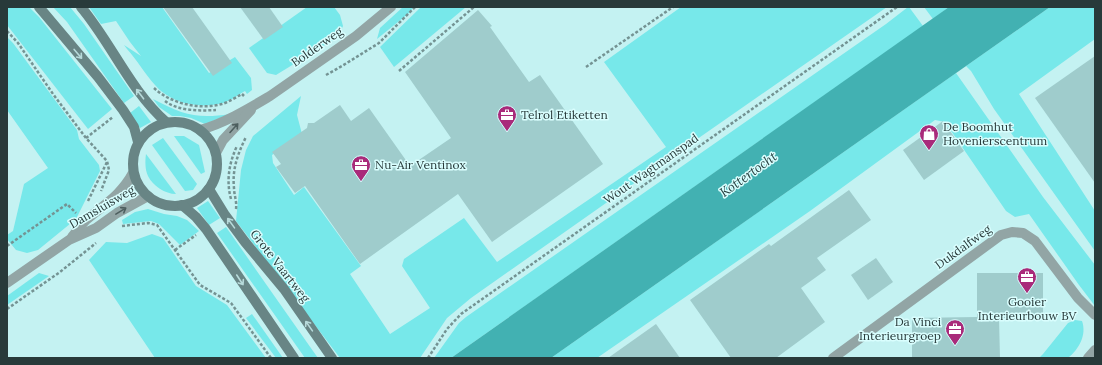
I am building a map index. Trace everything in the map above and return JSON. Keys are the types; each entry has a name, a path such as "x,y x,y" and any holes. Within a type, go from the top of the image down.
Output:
{"main road":[{"path":"39,7 98,77 123,110 134,127 138,142"},
{"path":"81,7 142,97 154,112 166,122"},
{"path":"166,122 184,122 200,130 212,144 216,153 217,165 215,178 209,189 192,202 182,205 170,206 158,202 148,196 141,190 133,173 133,157 138,142 150,129 166,122"},
{"name":"Grote Vaartweg","path":"209,189 225,215 284,289 332,358"},
{"path":"182,205 196,217 206,229 294,358"}],"street":[{"name":"Bolderweg","path":"200,130 211,127 255,105 356,36 391,7"},
{"name":"Bolderweg","path":"216,153 223,140 255,105"},
{"name":"Damsluisweg","path":"69,240 85,221 109,202 126,185 133,173"},
{"name":"Damsluisweg","path":"7,283 69,240 96,228 117,213 148,196"},
{"name":"Dukdalfweg","path":"833,358 1001,235 1012,232 1023,233 1035,241 1078,298 1095,315"},
{"path":"1088,358 1095,350"}],"path":[{"path":"324,76 379,43 415,7"},
{"path":"399,71 474,7"},
{"path":"586,67 673,7"},
{"name":"Wout Wagtmanspad","path":"428,358 447,329 461,314 897,7"},
{"path":"7,31 18,43 53,94 86,138 107,161 109,170 100,190 109,202"},
{"path":"151,85 170,99 188,104 200,106 223,104 242,94 255,105"},
{"path":"225,215 234,214 236,210 237,202 234,190 235,163 248,133"},
{"path":"87,203 107,161"},
{"path":"7,246 67,204 80,218"},
{"path":"117,213 125,226"},
{"path":"120,228 148,222 156,225 200,285 231,303 271,358"},
{"path":"7,309 60,272 102,239"}],"shaded area":[{"path":"7,7 29,7 39,17 112,109 88,129 7,25"},
{"path":"53,7 70,7 84,24 134,96 124,103 67,22"},
{"path":"89,7 162,7 209,73 235,57 251,78 252,90 247,94 245,91 226,102 214,105 196,105 177,101 169,97 155,85 124,45 141,56 116,21 101,24"},
{"path":"307,7 334,7 340,15 343,26 338,37 276,75 267,73 249,48"},
{"path":"403,7 414,7 409,13 377,39 380,28"},
{"path":"421,7 466,7 394,67 380,47"},
{"path":"681,7 887,7 471,298 447,318 420,358 340,358 236,221 241,170 246,150 253,136 301,96 297,115 302,134 272,155 273,163 294,195 304,187 361,266 350,274 390,334 430,308 402,266 404,259 464,218 497,262 666,147 604,62"},
{"path":"908,7 923,26 451,358 434,358 459,323 466,317 886,24"},
{"path":"924,7 949,7 933,19"},
{"path":"1050,7 1095,7 1095,39 1019,94 1095,211 1095,251 994,109 971,71 966,66"},
{"path":"7,37 77,130 79,139 99,165 100,171 76,219 38,250 27,253 16,250 7,239 7,235 13,231 24,184 48,168 7,110"},
{"path":"956,73 1043,197 1095,265 1095,306 1029,214 1015,217 1006,211 945,122 935,120 810,211 597,358 551,358"},
{"path":"153,99 173,109 199,116 230,114 205,124 191,118 172,116 159,107"},
{"path":"139,106 151,122 140,128 130,113"},
{"path":"174,136 184,136 199,145 205,172 201,174"},
{"path":"163,138 197,184 193,190 185,191 152,145"},
{"path":"146,154 176,194 164,191 150,180 147,174 145,162"},
{"path":"208,201 220,218 209,225 197,208"},
{"path":"148,209 187,220 199,231 180,245 159,224 151,221 123,224 122,220 135,212"},
{"path":"226,227 318,358 305,358 217,233"},
{"path":"152,234 163,238 196,286 227,305 266,358 155,358 89,260 106,242 127,243"},
{"path":"39,273 49,276 7,305 7,296"},
{"path":"252,314 283,358 276,358 246,318"},
{"path":"1075,320 1082,321 1083,326 1083,336 1076,350 1068,358 1039,358 1068,323"}],"water":[{"name":"Kottertocht","path":"949,7 1050,7 551,358 451,358"}],"building":[{"path":"163,7 192,7 232,63 213,76"},
{"path":"240,7 269,7 283,27 264,40"},
{"path":"478,10 492,26 490,27 529,82 540,75 603,164 492,242 458,194 360,264 305,186 295,193 276,167 281,164 272,152 307,128 308,123 314,123 340,105 351,121 369,108 410,166 451,138 405,72"},
{"path":"1095,56 1095,183 1035,98"},
{"path":"943,121 964,151 924,180 903,150"},
{"path":"849,190 871,220 817,258 826,270 801,288 825,322 776,358 731,358 690,300 769,244 771,246"},
{"path":"876,258 893,282 868,300 851,275"},
{"path":"977,273 1043,273 1043,317 999,318 1000,358 912,358 912,318 977,317"},
{"path":"656,324 680,358 608,358"}],"place":[{"name":"Telrol Etiketten","path":"507,132"},
{"name":"De Boomhut Hovenierscentrum","path":"929,151"},
{"name":"Nu-Air Ventinox","path":"361,182"},
{"name":"Gooier Interieurbouw BV","path":"1027,294"},
{"name":"Da Vinci Interieurgroep","path":"955,346"}]}
